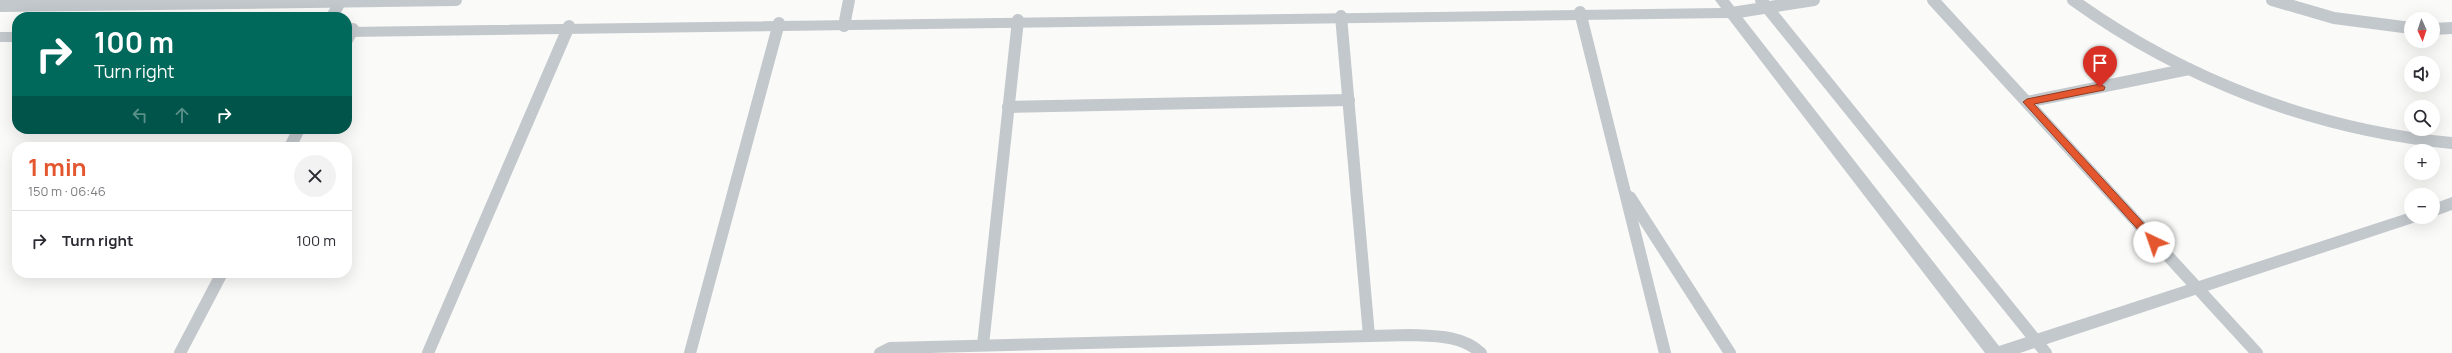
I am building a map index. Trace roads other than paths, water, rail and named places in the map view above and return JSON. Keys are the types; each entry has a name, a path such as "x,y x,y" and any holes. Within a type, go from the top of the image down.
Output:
{"street":[{"path":"0,6 57,3 456,0"},
{"path":"844,24 850,0"},
{"path":"352,32 569,27 1580,14 1725,8 1814,0"},
{"path":"1933,0 2257,353"},
{"path":"2073,0 2124,36 2189,69 2297,110 2365,131 2425,142 2452,143"},
{"path":"2272,0 2334,18 2404,27"},
{"path":"335,12 341,1"},
{"path":"1764,4 2041,347"},
{"path":"1725,8 1983,353"},
{"path":"1725,8 1997,353 2041,347 2197,288 2404,220"},
{"path":"1580,14 1665,353"},
{"path":"1342,18 1369,336"},
{"path":"983,345 1018,22"},
{"path":"690,353 778,25"},
{"path":"428,353 569,27"},
{"path":"2440,29 2452,28"},
{"path":"0,33 12,33"},
{"path":"0,37 12,37"},
{"path":"2027,102 2189,69"},
{"path":"1008,107 1349,100"},
{"path":"1624,188 1730,353"},
{"path":"2440,208 2452,203"},
{"path":"180,353 219,278"},
{"path":"880,353 890,348 1369,336 1448,337 1478,349 1481,353"}]}
